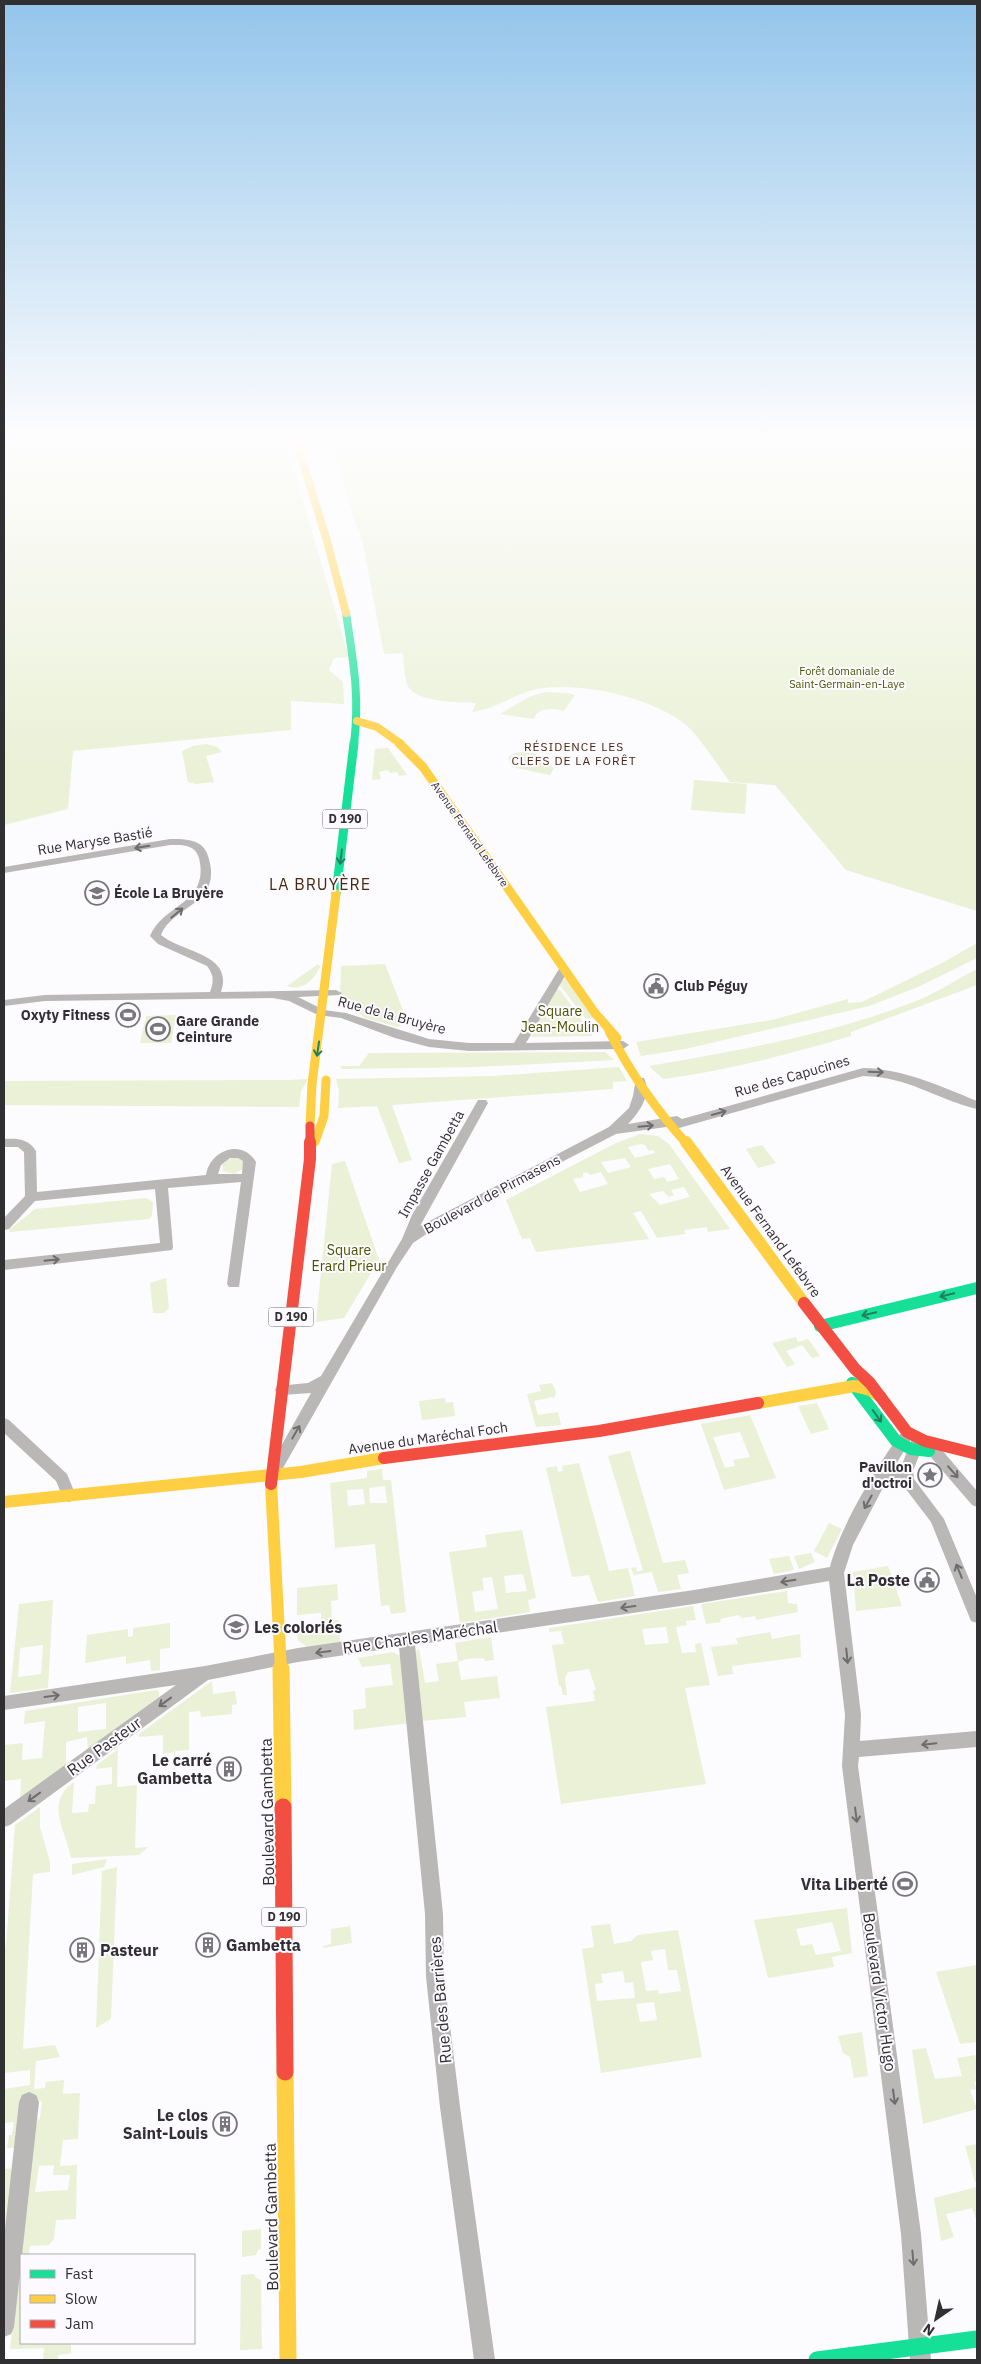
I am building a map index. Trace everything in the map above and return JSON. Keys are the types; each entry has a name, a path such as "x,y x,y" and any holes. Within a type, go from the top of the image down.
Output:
{"main road":[{"name":"D 190","path":"328,550 350,626 356,662 362,724 328,968 333,1029"},
{"name":"D 190","path":"336,550 358,625 365,673 343,934"},
{"name":"Avenue Fernand Lefebvre","path":"362,724 401,745 423,767 564,969 821,1327 836,1342 855,1369 881,1397 910,1441"},
{"name":"D 190","path":"271,1475 310,1159 312,1084 330,1003 338,978"},
{"name":"Avenue Fernand Lefebvre","path":"619,1045 640,1081 676,1123"},
{"name":"D 190","path":"310,1159 324,1116 327,1072"},
{"path":"821,1327 977,1288"},
{"name":"Avenue Fernand Lefebvre","path":"821,1327 830,1352 893,1439 910,1441"},
{"path":"855,1369 858,1377 854,1386 870,1390 881,1397"},
{"name":"Avenue du Maréchal Foch","path":"4,1502 312,1471 357,1461 599,1430 854,1386"},
{"path":"910,1441 933,1447 961,1449 977,1454"},
{"name":"Boulevard Gambetta","path":"271,1475 281,1658 288,2360"},
{"path":"817,2360 920,2354 977,2339"}],"street":[{"name":"Rue Maryse Bastié","path":"4,870 170,842 190,842 200,848 202,852 206,871 205,882 194,899 157,930 156,936 162,943 203,960 217,972 219,980 215,995"},
{"path":"296,996 314,984 328,968"},
{"path":"518,1046 564,969"},
{"name":"Rue de la Bruyère","path":"4,1003 45,998 215,995 296,996 330,1003 429,1043 469,1047 619,1045"},
{"name":"Rue de la Bruyère","path":"296,996 330,1003"},
{"name":"Rue des Capucines","path":"676,1123 863,1072 882,1072 906,1078 977,1105"},
{"name":"Boulevard de Pirmasens","path":"271,1475 392,1264 408,1240 435,1222 613,1130 627,1118 634,1108 640,1094 640,1081"},
{"name":"Impasse Gambetta","path":"408,1240 418,1215 482,1103"},
{"name":"Boulevard de Pirmasens","path":"613,1130 676,1123"},
{"path":"4,1143 16,1142 22,1144 30,1152 31,1197"},
{"path":"212,1179 216,1162 221,1157 231,1153 242,1154 249,1159 234,1284"},
{"path":"4,1226 31,1197 212,1179 247,1178"},
{"path":"4,1265 167,1247 161,1184"},
{"path":"282,1390 310,1388 326,1380"},
{"path":"4,1424 62,1478 69,1496"},
{"path":"907,1482 906,1471 910,1441"},
{"name":"Boulevard Victor Hugo","path":"910,1441 885,1472 840,1557 836,1573 853,1712 850,1766 911,2234 920,2354"},
{"path":"933,1447 977,1501"},
{"path":"885,1472 907,1482 926,1504 941,1527 977,1616"},
{"name":"Rue Charles Maréchal","path":"4,1703 204,1673 281,1658 836,1573"},
{"name":"Rue des Barrières","path":"406,1639 434,1914 436,1977 440,2014 484,2360"},
{"name":"Rue Pasteur","path":"4,1819 204,1673"},
{"path":"850,1748 866,1750 977,1739"},
{"path":"4,2328 29,2102"}],"green space":[{"path":"4,550 318,550 349,657 334,658 329,670 343,682 344,704 291,701 291,730 73,751 68,809 4,825"},
{"name":"Forêt domaniale de Saint-Germain-en-Laye","path":"364,550 977,550 977,911 846,870 775,785 730,782 703,744 686,725 654,706 613,693 591,689 551,687 533,690 488,708 472,712 476,703 448,702 418,695 407,684 403,653 384,654"},
{"path":"544,692 575,695 564,711 556,709 542,710 534,719 500,714 529,697"},
{"path":"206,744 217,747 222,752 206,756 214,782 196,784 188,782 182,751 193,746"},
{"path":"388,748 407,775 399,776 397,772 390,773 388,770 379,772 381,779 372,780 375,749"},
{"path":"531,751 554,768 550,775 512,767 508,757 515,753"},
{"path":"694,780 747,784 745,814 691,810"},
{"path":"977,943 977,958 918,987 869,1006 685,1049 641,1056 636,1042 772,1020 848,999 848,1003 862,1002 944,962"},
{"path":"318,964 320,966 318,971 303,986 287,986"},
{"path":"385,964 407,1021 398,1027 365,1018 340,998 341,966"},
{"path":"977,969 977,985 851,1032 851,1036 758,1061 687,1076 663,1079 649,1066 784,1040 851,1023 924,998"},
{"path":"565,978 594,1018 586,1019 559,984"},
{"name":"Square Jean-Moulin","path":"556,989 560,990 593,1036 531,1037"},
{"name":"Gare Grande Ceinture","path":"176,1015 171,1043 140,1043 146,1016"},
{"path":"605,1052 614,1060 477,1067 342,1069 340,1066 359,1066 369,1053"},
{"path":"619,1067 627,1081 613,1082 613,1089 392,1105 412,1160 399,1163 377,1106 338,1108 339,1091 336,1079 494,1076"},
{"path":"308,1079 301,1091 299,1107 4,1105 4,1081"},
{"path":"640,1134 658,1136 669,1144 730,1229 708,1232 707,1227 684,1230 685,1234 657,1238 641,1211 633,1213 649,1239 536,1252 530,1238 522,1239 506,1200 616,1143","holes":["641,1144 645,1145 649,1151 653,1150 655,1153 635,1158 628,1147","625,1158 631,1167 608,1173 601,1162","670,1164 679,1179 667,1182 664,1177 654,1179 648,1169","587,1172 590,1175 601,1172 608,1184 580,1192 573,1179 583,1177 583,1173","684,1187 690,1197 660,1205 649,1194 663,1191 669,1197 674,1195 671,1190"]},
{"path":"762,1145 776,1163 758,1168 746,1149"},
{"path":"231,1158 239,1158 244,1162 243,1169 234,1174 223,1171 222,1164"},
{"name":"Square Erard Prieur","path":"345,1161 378,1257 380,1258 344,1318 316,1322 332,1164"},
{"path":"146,1198 153,1202 152,1216 149,1219 10,1232 9,1230 35,1209"},
{"path":"166,1278 169,1308 164,1313 153,1313 150,1283"},
{"path":"796,1337 798,1342 808,1339 820,1356 812,1358 802,1345 786,1351 795,1364 787,1367 772,1343"},
{"path":"552,1383 556,1392 554,1399 553,1397 534,1401 538,1415 558,1412 561,1425 536,1427 527,1394 541,1391 539,1385"},
{"path":"445,1398 446,1403 453,1402 455,1416 422,1420 419,1401"},
{"path":"817,1403 829,1429 811,1434 798,1406"},
{"path":"750,1415 776,1478 724,1490 701,1424","holes":["740,1432 750,1457 733,1460 735,1466 725,1468 713,1437"]},
{"path":"630,1451 663,1563 685,1560 689,1573 677,1575 681,1589 658,1592 652,1572 634,1575 631,1568 636,1567 637,1572 643,1570 608,1456"},
{"path":"579,1463 609,1571 628,1568 635,1596 598,1602 589,1575 572,1577 546,1468 557,1466 558,1472 563,1471 562,1466"},
{"path":"382,1469 383,1480 391,1480 406,1612 391,1614 389,1605 381,1606 375,1544 335,1548 330,1483 367,1478 367,1471","holes":["385,1486 387,1503 370,1503 369,1488","363,1489 365,1504 348,1506 347,1490"]},
{"path":"829,1523 842,1529 827,1558 814,1551"},
{"path":"522,1530 536,1598 528,1600 530,1612 460,1623 449,1552 487,1547 485,1535","holes":["523,1574 527,1591 506,1593 504,1576","492,1577 498,1609 475,1612 472,1592 484,1590 482,1578"]},
{"path":"811,1553 815,1562 799,1569 794,1556"},
{"path":"789,1556 794,1570 774,1574 769,1559"},
{"path":"888,1566 902,1606 856,1611 853,1572"},
{"path":"337,1584 338,1600 331,1601 332,1620 339,1620 340,1642 307,1647 298,1640 297,1633 321,1631 321,1613 297,1615 297,1588"},
{"path":"787,1591 788,1603 797,1604 798,1612 756,1620 755,1616 742,1618 738,1615 720,1619 721,1622 706,1624 701,1604"},
{"path":"53,1600 48,1688 10,1693 19,1604","holes":["43,1645 41,1674 18,1677 20,1648"]},
{"path":"693,1606 696,1620 686,1621 687,1625 676,1627 682,1653 696,1652 695,1644 701,1643 710,1685 685,1688 706,1784 561,1804 546,1707 595,1701 593,1691 596,1690 589,1669 568,1672 565,1678 567,1695 563,1695 561,1686 559,1686 552,1645 564,1644 561,1631 549,1632 549,1628","holes":["666,1627 669,1643 645,1645 642,1629"]},
{"path":"170,1623 170,1648 160,1649 160,1670 151,1671 150,1660 126,1664 126,1656 85,1663 87,1635 128,1629 128,1637 133,1636 133,1628"},
{"path":"770,1632 772,1639 800,1634 801,1657 732,1666 733,1674 718,1676 711,1647 738,1644 736,1638"},
{"path":"491,1637 494,1660 485,1661 484,1658 466,1659 458,1662 461,1680 497,1676 500,1698 464,1702 466,1717 421,1721 413,1655 419,1648 425,1683 439,1681 436,1664 458,1661 455,1643"},
{"path":"393,1652 404,1658 410,1723 354,1730 353,1710 366,1708 365,1688 393,1685 390,1664 362,1667 358,1658"},
{"path":"212,1681 213,1694 235,1691 237,1704 232,1705 232,1714 201,1717 200,1711 189,1712 189,1750 175,1751 175,1782 173,1782 174,1752 163,1754 163,1735 139,1737 139,1734"},
{"path":"159,1691 159,1697 88,1750 87,1737 66,1742 66,1766 20,1799 21,1779 4,1781 4,1745 23,1743 22,1760 42,1758 45,1721 24,1724 25,1711","holes":["106,1703 106,1729 78,1732 78,1707"]},
{"path":"118,1749 117,1787 137,1785 135,1848 148,1847 139,1855 71,1858 59,1817 60,1799 65,1790 74,1782 72,1813 88,1812 89,1804 95,1804 96,1786 112,1784 112,1767 96,1769 97,1765"},
{"path":"40,1807 40,1827 50,1862 50,1872 33,1874 23,2049 55,2045 60,2057 36,2061 34,2089 45,2088 46,2082 64,2080 63,2094 80,2093 78,2139 63,2140 60,2166 77,2165 76,2219 56,2220 54,2239 49,2245 30,2246 29,2254 21,2254 36,2123 40,2118 42,2102 39,2100 28,2101 20,2148 7,2148 14,2122 4,2123 4,2089 30,2085 30,2070 4,2073 4,1946 6,1945 15,1825","holes":["54,2165 53,2175 70,2175 68,2190 35,2192 39,2166"]},
{"path":"107,1859 104,1867 72,1875 72,1864"},
{"path":"117,1867 111,2019 96,2028 102,1871"},
{"path":"847,1908 852,1953 832,1957 834,1967 768,1978 754,1920","holes":["832,1922 841,1951 816,1955 812,1944 801,1946 796,1929"]},
{"path":"610,1924 614,1944 631,1941 638,1935 678,1930 702,2057 601,2073 582,1949 594,1947 591,1926","holes":["665,1949 668,1970 677,1970 681,1991 659,1994 658,1990 646,1991 641,1962 653,1960 651,1951","623,1971 625,1983 633,1982 635,1998 597,2001 595,1984 603,1983 601,1974","654,2002 657,2020 640,2022 636,2004"]},
{"path":"350,1926 352,1943 323,1948 323,1946 331,1944 331,1929"},
{"path":"977,1965 977,2042 960,2044 936,1972"},
{"path":"862,2032 868,2076 854,2078 850,2057 843,2053 838,2036"},
{"path":"926,2048 935,2079 962,2076 957,2058 975,2055 977,2076 975,2076 977,2081 974,2082 976,2089 970,2090 977,2109 923,2124 912,2050"},
{"path":"977,2144 977,2181 975,2182 965,2146"},
{"path":"17,2168 4,2290 4,2169"},
{"path":"977,2187 977,2222 972,2208 946,2214 954,2237 941,2241 934,2198"},
{"path":"261,2229 261,2249 258,2250 256,2255 242,2257 242,2231"},
{"path":"20,2262 20,2344 71,2344 71,2353 58,2355 58,2360 43,2360 44,2348 10,2349"},
{"path":"254,2274 256,2278 261,2280 262,2349 240,2350 241,2275"}],"traffic: fast":[{"path":"336,894 358,713 356,678 346,613"},
{"path":"820,1326 977,1288"},
{"path":"852,1383 896,1441 911,1449 929,1451"},
{"path":"817,2360 977,2339"}],"traffic: slow":[{"path":"329,550 346,613"},
{"path":"357,721 377,727 394,738 423,767 595,1013 617,1038"},
{"path":"310,1126 312,1084 336,894"},
{"path":"609,1031 627,1064 648,1095 695,1152 804,1303"},
{"path":"315,1142 324,1116 326,1080"},
{"path":"758,1403 854,1386 870,1390 881,1397"},
{"path":"4,1502 301,1472 384,1458"},
{"path":"271,1484 282,1686 283,1807"},
{"path":"285,2072 288,2360"}],"traffic: jam":[{"path":"271,1484 310,1159 310,1126"},
{"path":"804,1303 855,1369 870,1383 907,1432 925,1441 977,1454"},
{"path":"384,1458 599,1431 758,1403"},
{"path":"283,1807 285,2072"}],"place":[{"name":"École La Bruyère","path":"97,893"},
{"name":"Club Péguy","path":"656,986"},
{"name":"Oxyty Fitness","path":"128,1015"},
{"name":"Gare Grande Ceinture","path":"158,1029"},
{"name":"Pavillon d'octroi","path":"930,1475"},
{"name":"La Poste","path":"927,1580"},
{"name":"Les coloriés","path":"236,1627"},
{"name":"Le carré Gambetta","path":"229,1769"},
{"name":"Vita Liberté","path":"905,1884"},
{"name":"Gambetta","path":"208,1945"},
{"name":"Pasteur","path":"82,1950"},
{"name":"Le clos Saint-Louis","path":"225,2124"}],"district":[{"name":"RÉSIDENCE LES CLEFS DE LA FORÊT","path":"574,754"},
{"name":"LA BRUYÈRE","path":"320,884"}]}
